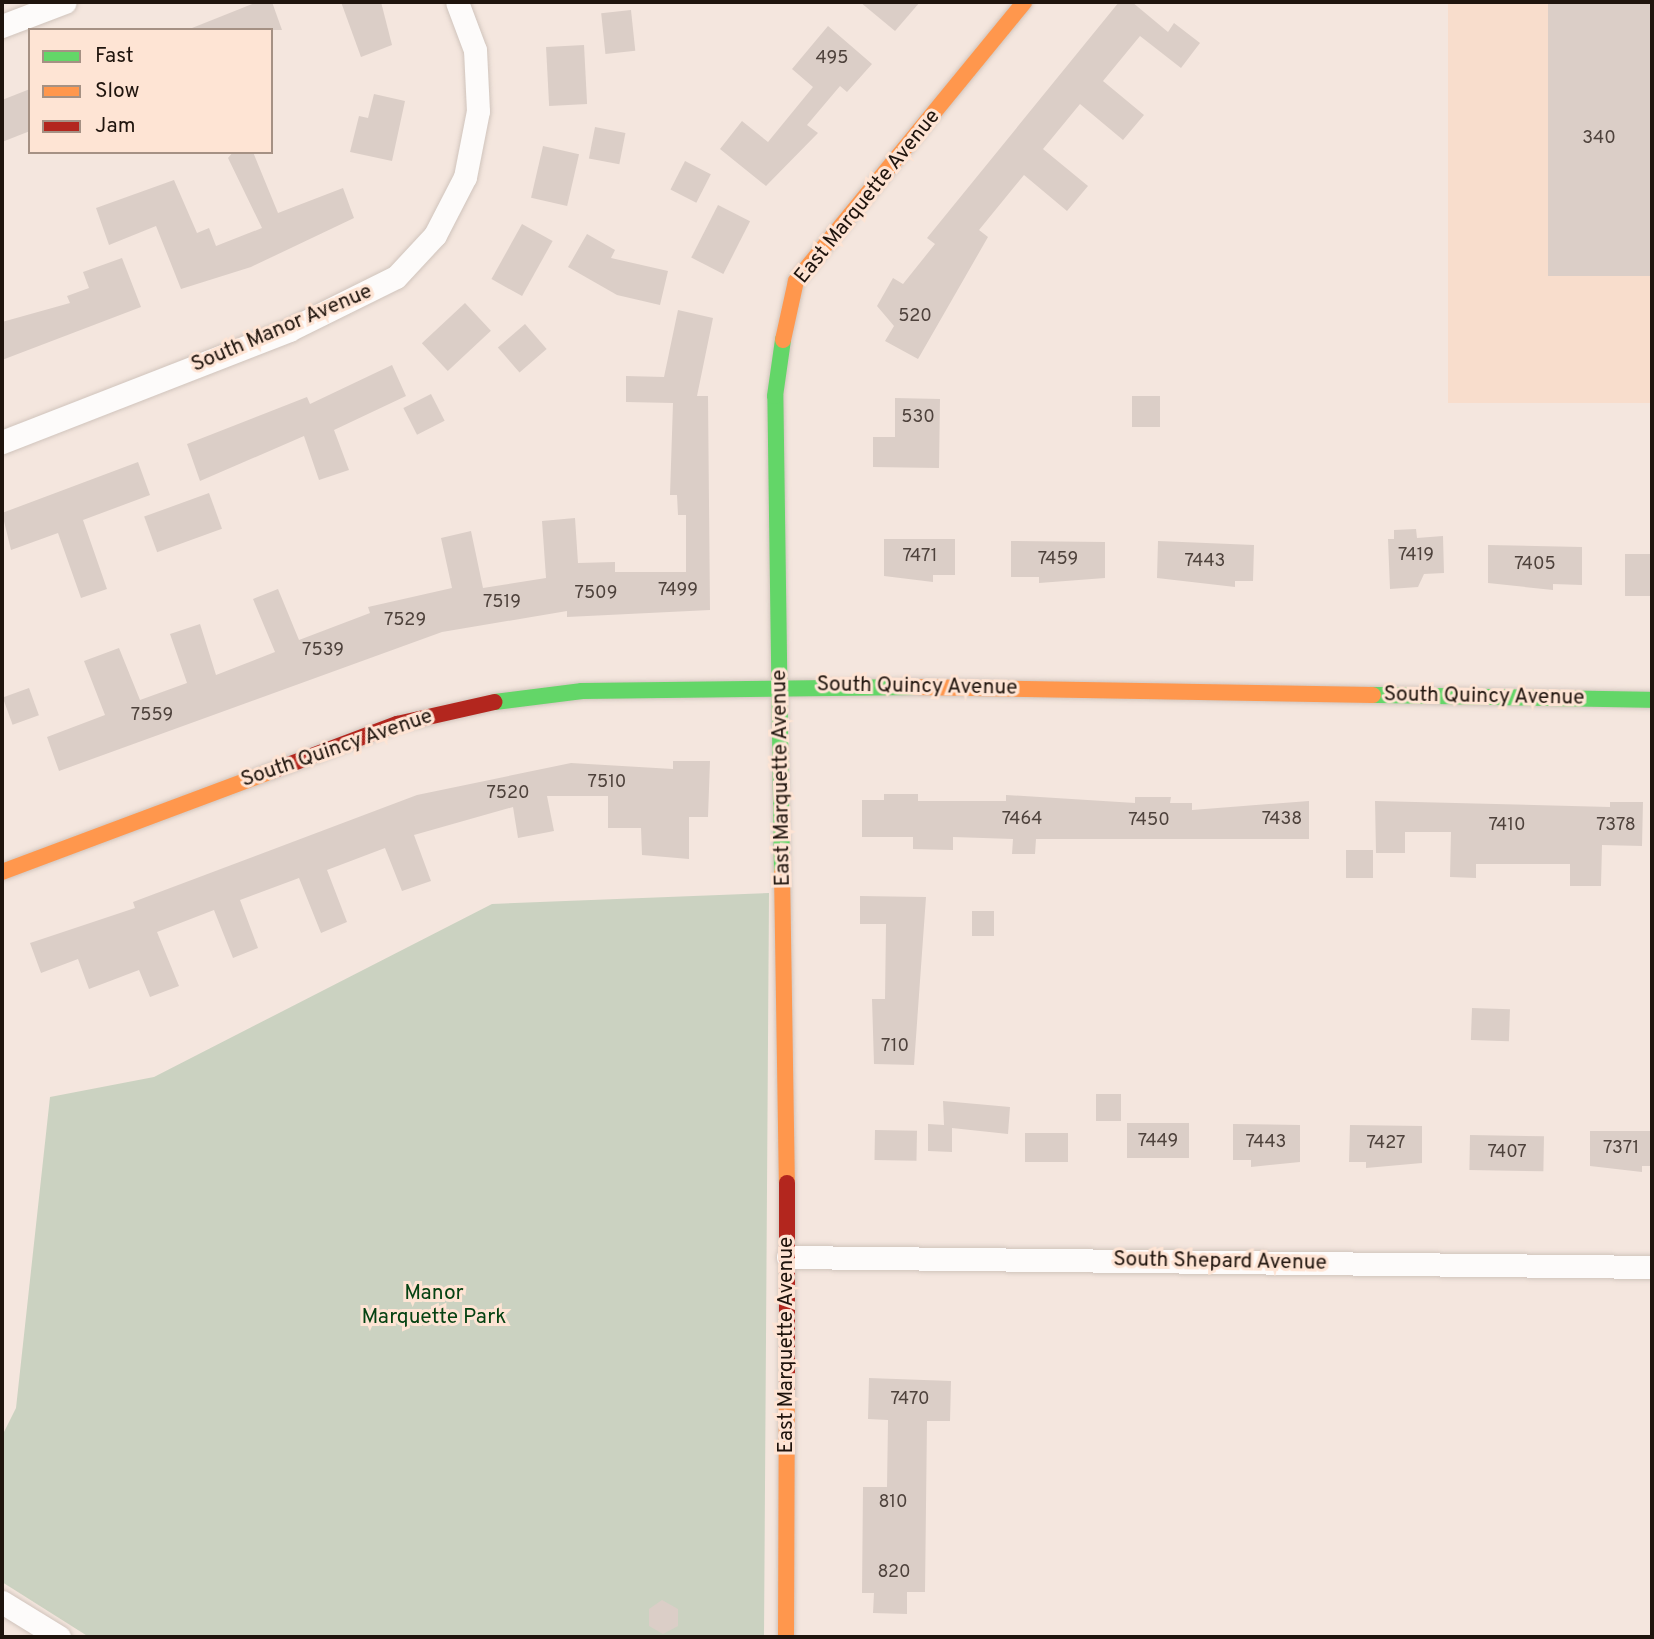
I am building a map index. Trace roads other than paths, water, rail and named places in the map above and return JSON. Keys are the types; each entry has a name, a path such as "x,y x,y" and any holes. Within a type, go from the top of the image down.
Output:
{"street":[{"path":"2,26 65,2"},
{"name":"South Manor Avenue","path":"2,442 289,330 396,277 435,235 465,177 478,111 475,50 457,2"},
{"name":"East Marquette Avenue","path":"786,1637 788,1257 775,396 796,281 1024,2"},
{"name":"South Quincy Avenue","path":"2,872 397,724 582,691 780,685 1652,700"},
{"name":"South Shepard Avenue","path":"788,1257 1652,1267"},
{"path":"2,1602 59,1637"}],"park label":[{"name":"Manor Marquette Park","path":"434,1306"}]}
